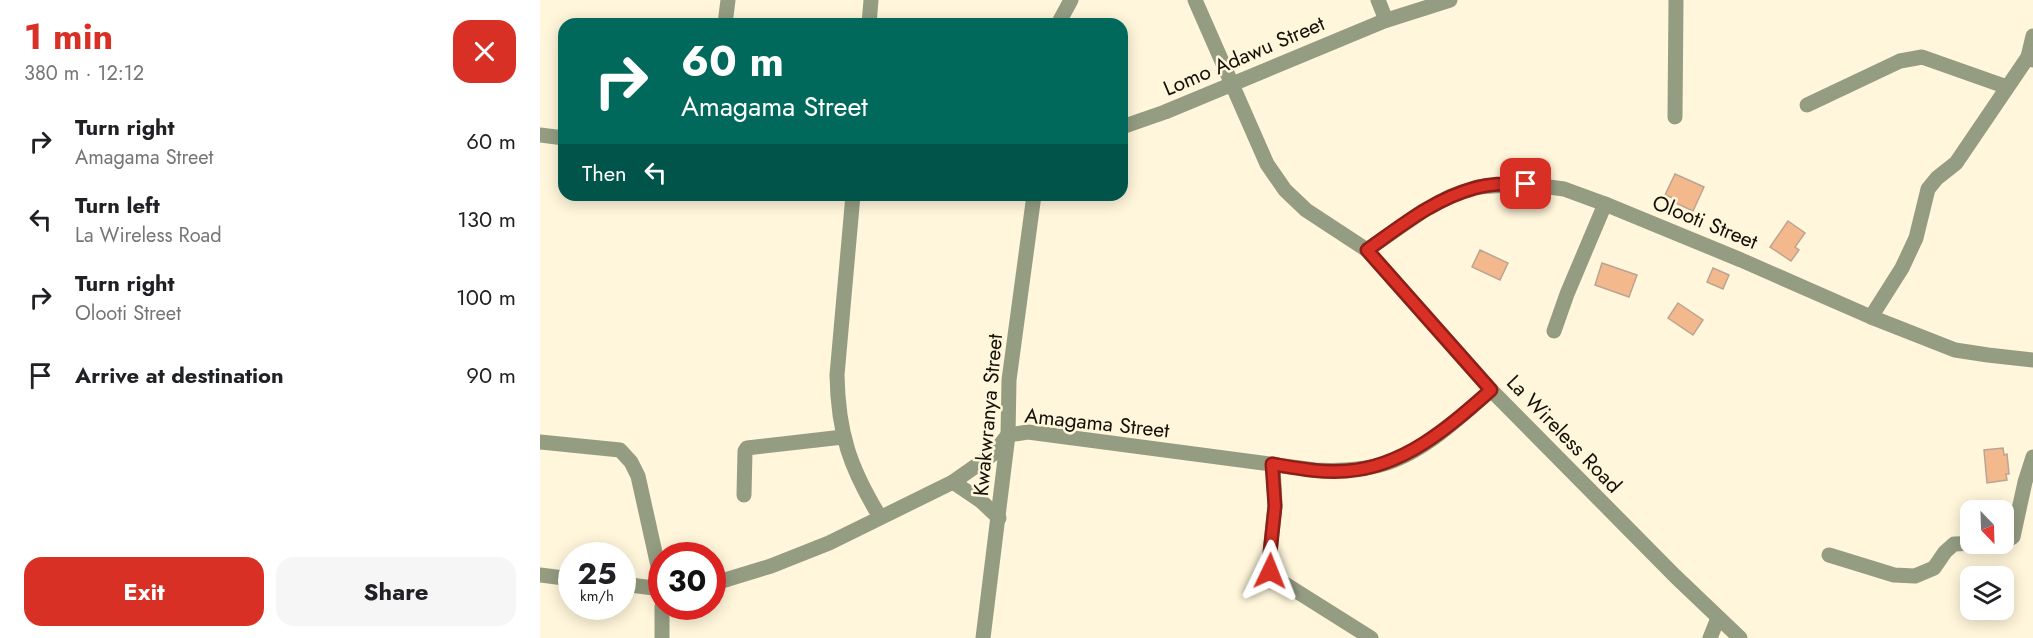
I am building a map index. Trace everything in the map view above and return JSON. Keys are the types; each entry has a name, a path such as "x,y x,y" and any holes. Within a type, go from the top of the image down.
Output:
{"street":[{"path":"726,18 728,0"},
{"path":"870,18 871,0"},
{"path":"1061,18 1071,0"},
{"name":"La Wireless Road","path":"1194,0 1268,164 1285,190 1306,210 1367,250 1491,390 1740,638"},
{"path":"1378,0 1386,20"},
{"name":"Lomo Adawu Street","path":"1128,126 1386,20 1450,0"},
{"path":"1675,117 1676,0"},
{"path":"1871,317 1902,268 1916,238 1928,189 1937,178 1956,163 2007,87 2030,59 2033,36"},
{"path":"1808,105 1900,61 1922,57 2007,87"},
{"path":"540,135 558,137"},
{"name":"Olooti Street","path":"1367,250 1423,211 1449,197 1477,188 1526,184 1564,189 1955,350 2033,360"},
{"path":"852,201 837,375 837,398 843,436 855,471 880,517"},
{"name":"Kwakwranya Street","path":"983,638 1008,435 1009,380 1033,201"},
{"path":"1554,331 1605,204"},
{"name":"Amagama Street","path":"726,580 810,551 953,482 993,453 1008,435 1028,432 1315,470 1346,471 1382,465 1409,453 1465,413 1491,390"},
{"path":"744,495 745,451 747,448 843,436"},
{"path":"540,442 620,450 631,462 638,476 653,542"},
{"path":"2014,532 2033,457"},
{"path":"1272,464 1275,506 1269,562 1274,577 1371,638"},
{"path":"953,482 981,501 999,518"},
{"path":"1829,555 1894,575 1915,576 1934,568 1945,552 1954,544 1960,544"},
{"path":"540,575 558,577"},
{"path":"1710,638 1718,618"},
{"path":"662,620 662,638"}],"building":[{"path":"1675,174 1704,187 1693,211 1671,201 1673,198 1665,195"},
{"path":"1788,221 1805,233 1795,247 1799,250 1791,261 1770,247"},
{"path":"1480,250 1508,263 1500,280 1472,267"},
{"path":"1602,263 1637,275 1629,297 1595,285"},
{"path":"1713,268 1729,275 1723,289 1707,282"},
{"path":"1678,303 1703,320 1693,335 1668,318"},
{"path":"2003,448 2004,455 2007,454 2009,474 2006,474 2007,480 1987,483 1984,450"}],"route":[{"path":"1270,571 1275,506 1272,464 1315,470 1346,471 1382,465 1409,453 1430,439 1491,390 1367,250 1423,211 1449,197 1498,184 1526,184"}]}
